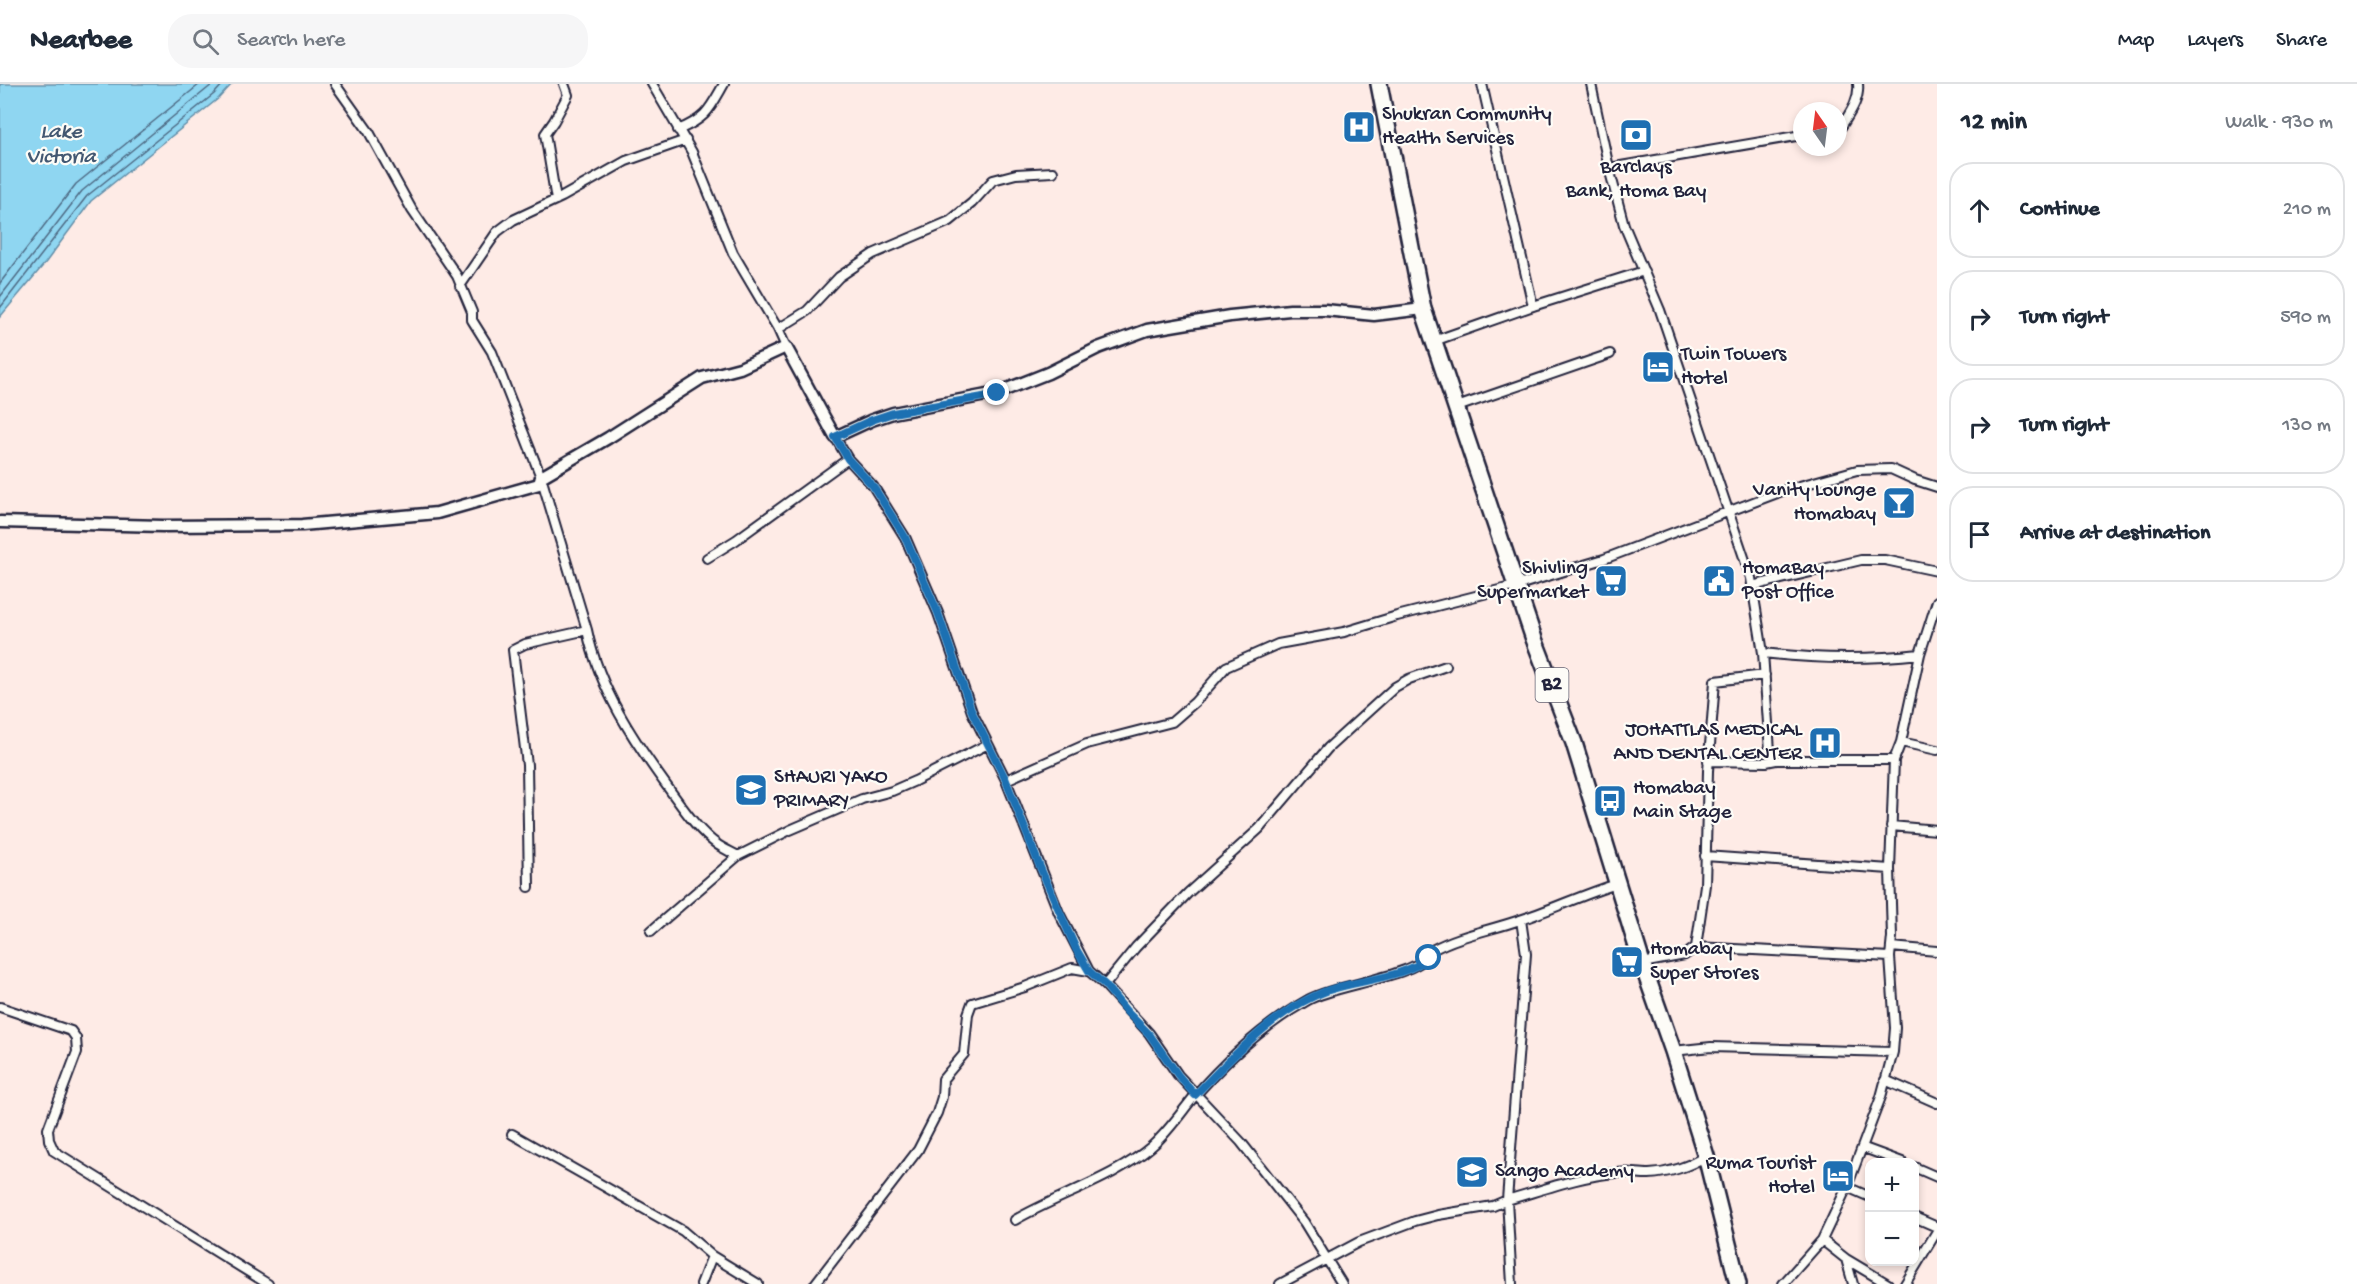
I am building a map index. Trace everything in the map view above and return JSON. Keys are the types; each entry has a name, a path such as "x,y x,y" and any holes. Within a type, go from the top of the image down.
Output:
{"highway":[{"name":"B2","path":"1379,84 1423,309 1515,586 1569,729 1642,963 1706,1156 1738,1284"}],"street":[{"path":"335,84 369,132 412,210 456,276 472,312 472,320 492,352 541,477 591,648 608,692 641,751 685,811 716,844 738,856"},
{"path":"556,200 544,134 568,95 564,84"},
{"path":"652,84 686,140 733,253 778,329 835,437 848,459 873,486 905,537 938,613 972,712 1005,778 1059,913 1089,971 1105,985 1149,1034 1195,1095 1241,1142 1304,1222 1342,1284"},
{"path":"678,130 696,123 710,109 724,84"},
{"path":"1482,84 1533,306"},
{"path":"1591,84 1624,225 1660,310 1752,586 1763,653 1770,750 1776,760"},
{"path":"1847,117 1854,106 1859,90 1858,84"},
{"path":"1609,168 1793,137"},
{"path":"460,286 497,231 513,220 592,182 626,161 686,140"},
{"path":"778,329 807,311 839,277 873,254 950,221 972,203 993,180 1016,174 1053,172"},
{"path":"1434,341 1533,306 1644,271"},
{"path":"835,437 893,413 997,393 1048,373 1098,348 1147,330 1230,316 1290,310 1325,310 1374,315 1423,309"},
{"path":"0,522 163,526 313,524 437,513 539,484 541,477 608,438 702,378 740,368 786,347"},
{"path":"1457,407 1610,354"},
{"path":"707,558 736,540 848,459"},
{"path":"1005,778 1006,780 1087,744 1172,722 1195,702 1226,667 1278,644 1344,632 1515,586 1604,559 1785,490 1857,470 1891,469 1937,487"},
{"path":"1752,586 1861,561 1885,560 1937,571"},
{"path":"1783,1284 1822,1240 1864,1148 1893,1052 1895,1028 1890,957 1890,869 1894,760 1901,742 1920,654 1937,601"},
{"path":"1928,629 1937,633"},
{"path":"529,887 527,765 513,650 525,644 587,630"},
{"path":"1763,653 1796,657 1888,657 1920,654"},
{"path":"1105,985 1136,947 1188,893 1259,829 1328,748 1395,687 1409,679 1446,666"},
{"path":"1696,947 1705,885 1708,761 1715,681 1765,675"},
{"path":"1901,742 1937,750"},
{"path":"651,931 738,856 790,830 862,799 892,791 915,781 988,744"},
{"path":"1708,761 1894,760"},
{"path":"1891,826 1937,830"},
{"path":"1705,856 1890,869"},
{"path":"1015,1220 1130,1163 1152,1146 1195,1095 1249,1041 1310,998 1329,990 1409,970 1429,958 1432,950 1451,940 1521,920 1589,892 1617,884"},
{"path":"1512,1284 1507,1200 1526,954 1521,920"},
{"path":"1642,963 1685,955 1696,947 1890,957"},
{"path":"1891,947 1937,951"},
{"path":"815,1284 918,1150 937,1113 942,1097 943,1079 964,1053 968,1014 972,1003 1025,987 1072,968 1089,971"},
{"path":"0,1007 71,1031 76,1038 77,1052 48,1129 49,1140 54,1151 268,1284"},
{"path":"1673,1051 1712,1047 1893,1052"},
{"path":"1885,1080 1937,1103"},
{"path":"512,1134 683,1231 712,1256 758,1284"},
{"path":"1864,1148 1891,1158"},
{"path":"1280,1284 1359,1242 1414,1221 1493,1206 1507,1200 1616,1172 1649,1174 1690,1166 1706,1156"},
{"path":"1919,1169 1937,1177"},
{"path":"1847,1187 1865,1195"},
{"path":"1905,1284 1937,1229 1919,1220"},
{"path":"1822,1240 1846,1259 1888,1284"},
{"path":"701,1284 712,1256"},
{"path":"1846,1259 1853,1284"}],"water":[{"name":"Lake Victoria","path":"0,84 232,84 219,98 91,201 46,262 0,317"}],"place":[{"name":"Shukran Community Health Services","path":"1359,127"},
{"name":"Barclays Bank, Homa Bay","path":"1636,135"},
{"name":"Twin Towers Hotel","path":"1658,367"},
{"name":"Vanity Lounge Homabay","path":"1899,503"},
{"name":"Shivling Supermarket","path":"1611,581"},
{"name":"HomaBay Post Office","path":"1719,581"},
{"name":"JOHATTLAS MEDICAL AND DENTAL CENTER","path":"1825,743"},
{"name":"SHAURI YAKO PRIMARY","path":"751,790"},
{"name":"Homabay Main Stage","path":"1610,801"},
{"name":"Homabay Super Stores","path":"1627,962"},
{"name":"Sango Academy","path":"1472,1172"},
{"name":"Ruma Tourist Hotel","path":"1838,1176"}],"route":[{"path":"997,393 893,413 835,437 848,459 873,486 905,537 938,613 972,712 1005,778 1059,913 1089,971 1105,985 1149,1034 1195,1095 1249,1041 1310,998 1329,990 1409,970 1429,958"}]}
